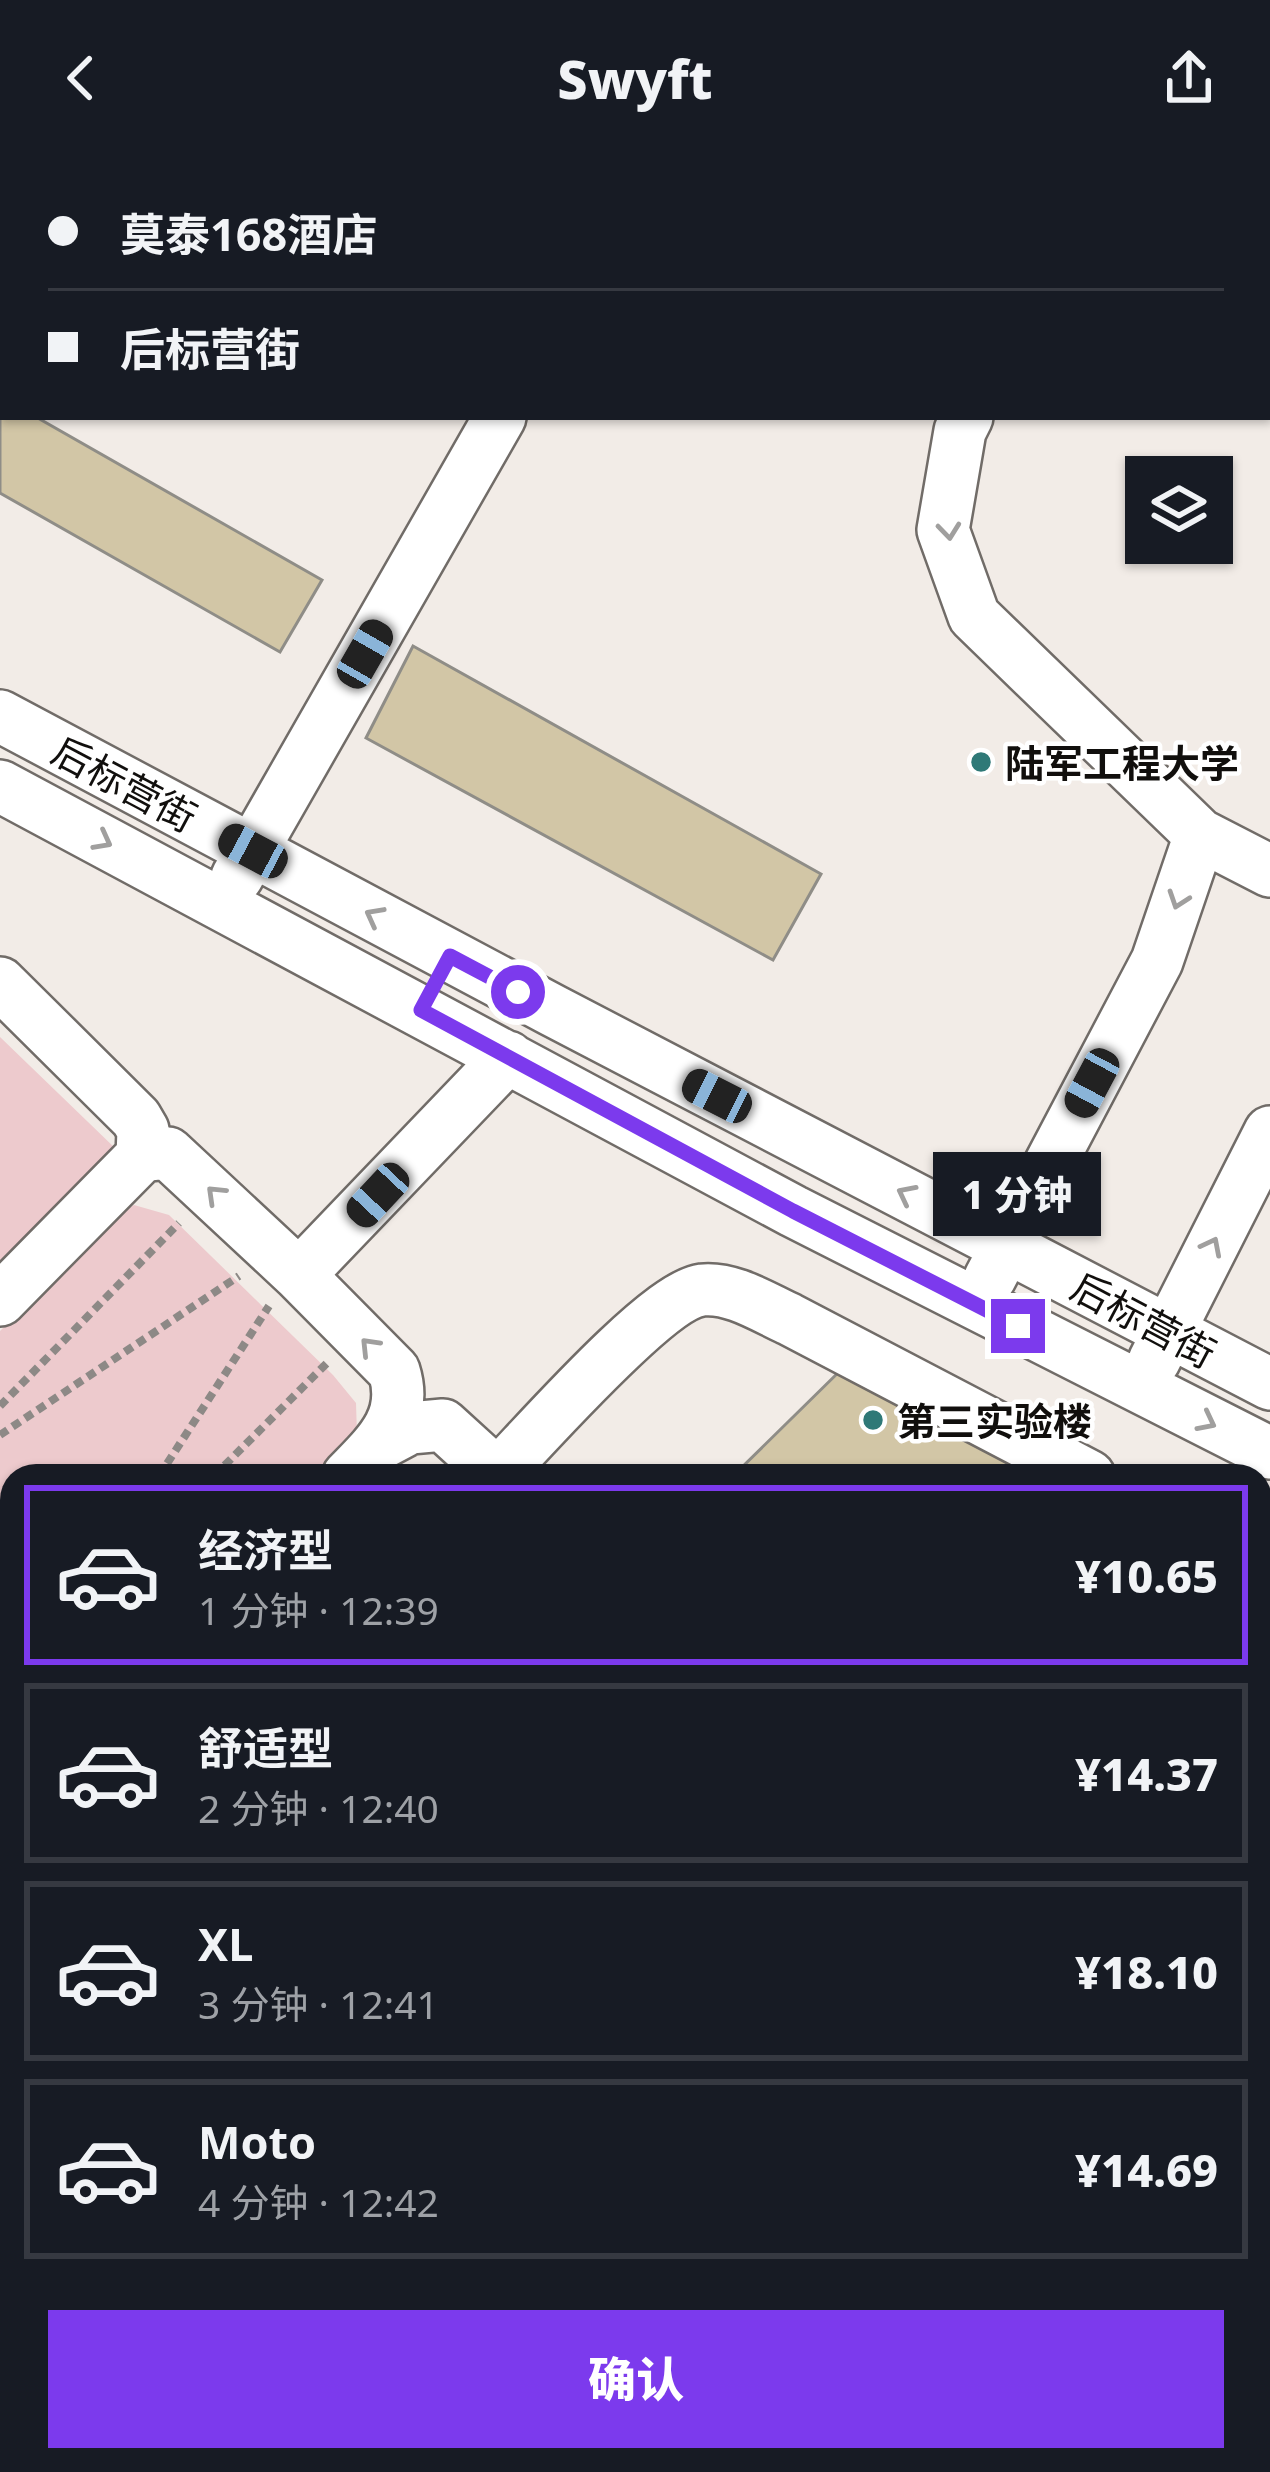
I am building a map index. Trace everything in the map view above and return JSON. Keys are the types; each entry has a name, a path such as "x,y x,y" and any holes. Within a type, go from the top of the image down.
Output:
{"street":[{"path":"222,904 498,420"},
{"path":"966,420 943,530 974,616 1200,835 1270,871"},
{"name":"后标营街","path":"0,716 1270,1384"},
{"name":"后标营街","path":"0,786 793,1211 1270,1454"},
{"path":"977,1305 1157,961 1200,835"},
{"path":"421,1010 450,956"},
{"path":"0,983 136,1118 143,1130 142,1156"},
{"path":"286,1288 508,1057"},
{"path":"1141,1388 1270,1132"},
{"path":"0,1300 142,1156 167,1154 211,1190 286,1288 357,1333 394,1371 400,1390 394,1423 363,1460"},
{"path":"510,1464 649,1322 689,1293 707,1289 746,1298 1066,1464"},
{"path":"363,1460 410,1428 443,1425 487,1464"}],"path":[{"path":"0,1406 211,1190"},
{"path":"0,1435 244,1273"},
{"path":"167,1464 286,1288"},
{"path":"226,1464 357,1333"}],"shaded area":[{"path":"0,1037 117,1150 0,1271"},
{"path":"134,1205 169,1215 333,1375 356,1403 357,1435 334,1464 0,1464 0,1331 115,1216"}],"building":[{"path":"0,420 41,420 322,580 280,652 0,493"},
{"path":"413,646 821,874 773,960 366,738"},
{"name":"第三实验楼","path":"848,1363 1040,1464 745,1464"}],"place":[{"name":"陆军工程大学","path":"981,762"},
{"name":"第三实验楼","path":"873,1420"}],"route":[{"path":"518,992 450,956 421,1010 793,1211 1018,1326"}]}
